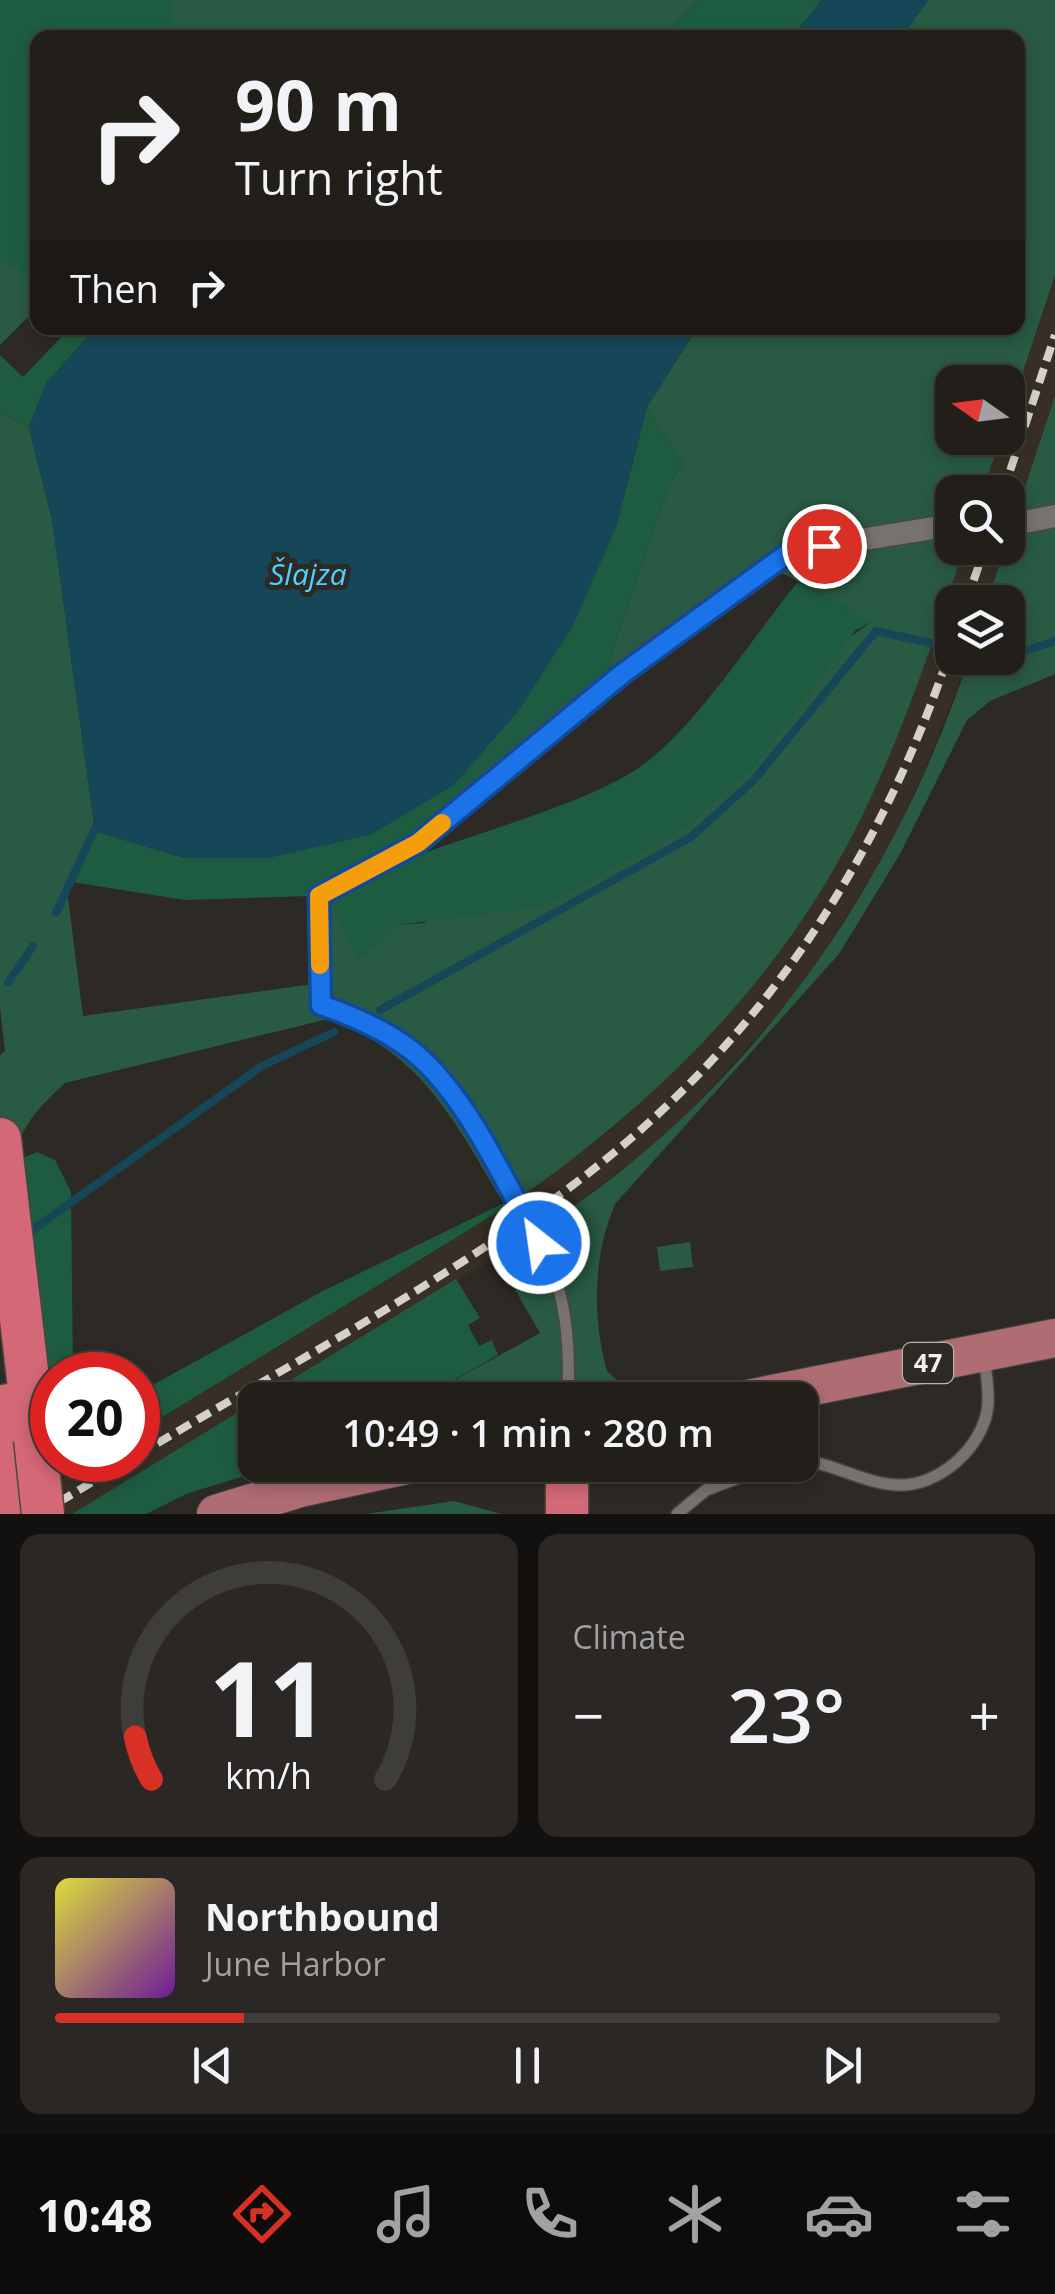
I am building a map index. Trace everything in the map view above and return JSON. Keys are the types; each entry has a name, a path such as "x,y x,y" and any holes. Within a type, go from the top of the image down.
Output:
{"highway":[{"path":"0,1139 24,1446 20,1514"},
{"path":"0,1336 43,1514"},
{"path":"567,1482 567,1514"}],"main road":[{"name":"47","path":"818,1385 1055,1338"},
{"path":"216,1514 328,1482"}],"street":[{"path":"1025,522 1055,516"},
{"path":"319,896 418,843 622,674 791,551 935,528"}],"lane":[{"path":"319,896 321,1005 385,1033 414,1052 475,1132 552,1269 565,1318 567,1382"},
{"path":"818,1462 895,1485 917,1484 939,1475 960,1458 983,1426 988,1406 983,1352"},
{"path":"677,1514 723,1482"}],"shaded area":[{"path":"1055,275 1055,396 1025,487 1025,475 988,475 995,455 1025,455 1025,366"},
{"path":"958,565 999,565 993,585 951,585"},
{"path":"935,629 935,675 962,675 925,770 884,858 797,993 683,1118 535,1234 290,1382 238,1382 238,1414 160,1461 160,1419 514,1202 614,1128 698,1048 767,969 850,840 890,755"},
{"path":"54,1482 125,1482 72,1514 1,1514"}],"green space":[{"path":"0,0 173,0 173,30 30,30 30,277 0,259"},
{"path":"173,0 698,0 668,30 173,30"},
{"path":"698,0 822,0 798,30 668,30"},
{"path":"928,0 1055,0 1055,275 1025,366 935,365 935,455 995,455 988,475 935,475 935,565 958,565 952,585 935,585 935,636 914,695 851,838 819,894 744,997 656,1089 608,1131 506,1207 453,1120 413,1072 361,1033 328,1019 65,1083 23,1132 12,1164 0,1227 0,1055 5,1051 0,1008 0,412 29,428 52,519 95,831 66,882 83,1016 314,984 311,900 327,886 397,925 424,923 872,622 782,573 628,683 610,658 670,483 683,464 647,407 693,335 1025,335 1025,30 907,30"},
{"path":"0,259 30,276 30,315 0,345"},
{"path":"63,335 90,335 46,383 29,428 0,412 0,355 23,377"},
{"path":"1055,396 1055,674 990,701 967,720 900,854 839,954 615,1204 602,1244 597,1308 607,1371 619,1382 452,1382 540,1333 495,1255 578,1203 655,1143 725,1075 788,1001 844,922 893,838 935,750 963,675 1025,675 1025,585 993,585 999,565 1025,565 1025,487"},
{"path":"647,407 683,464 670,483 610,658 628,683 571,723 421,854 589,794 637,769 659,752 701,707 798,582 873,622 856,630 753,768 680,831 543,907 397,925 357,962 326,887 308,896 185,900 66,881 95,831 184,858 616,527"},
{"path":"37,1152 55,1160 71,1192 73,1352 43,1352 23,1158"},
{"path":"504,1203 506,1207 160,1419 160,1381 323,1291"},
{"path":"690,1242 693,1267 660,1271 657,1247"},
{"path":"456,1279 480,1318 468,1325 479,1346 492,1340 498,1355 451,1382 287,1382"},
{"path":"238,1412 238,1478 186,1494 146,1514 72,1514 124,1482 160,1482 160,1460"},
{"path":"454,1501 501,1514 366,1514"}],"water":[{"path":"822,0 928,0 907,30 798,30"},
{"name":"Šlajza","path":"90,335 693,335 647,407 616,527 573,626 519,710 454,785 370,835 269,858 184,858 95,831 52,519 29,428 46,383"}],"waterway":[{"path":"380,1010 691,837 753,781 876,631 935,644"},
{"path":"1025,651 1055,641"},
{"path":"56,913 98,822"},
{"path":"8,983 33,946"},
{"path":"24,1236 262,1066 334,1032"}],"railway":[{"path":"1009,475 1055,335"},
{"path":"972,585 979,565"},
{"path":"160,1442 391,1306 516,1226 629,1140 685,1089 736,1034 825,915 897,785 941,675"},
{"path":"39,1514 92,1482"}],"slow traffic":[{"path":"320,965 319,896 418,843 442,823"}],"route":[{"path":"539,1243 475,1132 414,1052 352,1016 321,1005 319,896 418,843 622,674 791,551 824,546"}]}
